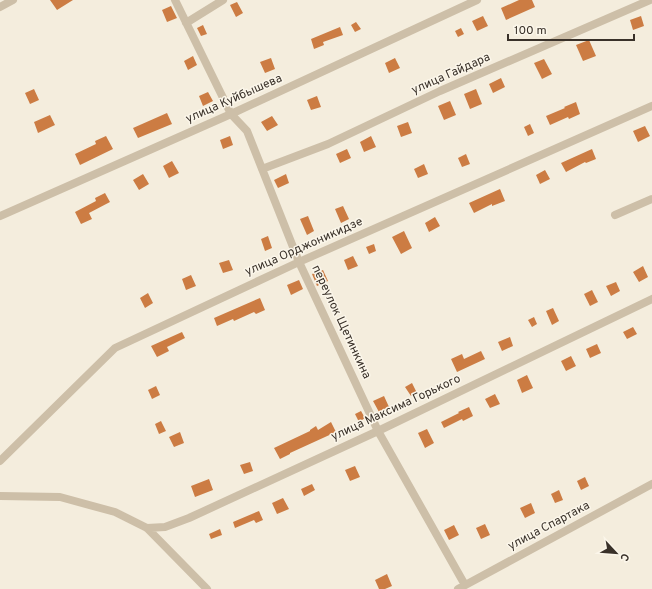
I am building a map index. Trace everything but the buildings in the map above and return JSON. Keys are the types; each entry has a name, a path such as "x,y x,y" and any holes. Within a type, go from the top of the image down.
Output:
{"street":[{"path":"0,8 13,0"},
{"name":"переулок Щетинкина","path":"175,0 231,114 247,131 300,262 378,431 462,587"},
{"path":"186,23 223,0"},
{"name":"улица Куйбышева","path":"0,216 231,114 477,0"},
{"name":"улица Гайдара","path":"262,169 328,144 440,91 650,0"},
{"name":"улица Орджоникидзе","path":"0,461 115,348 300,262 652,106"},
{"path":"615,215 652,199"},
{"name":"улица Максима Горького","path":"147,528 165,527 189,518 378,431 652,299"},
{"name":"улица Спартака","path":"462,587 652,484"},
{"path":"0,496 60,497 115,512 147,528 207,589"}]}
